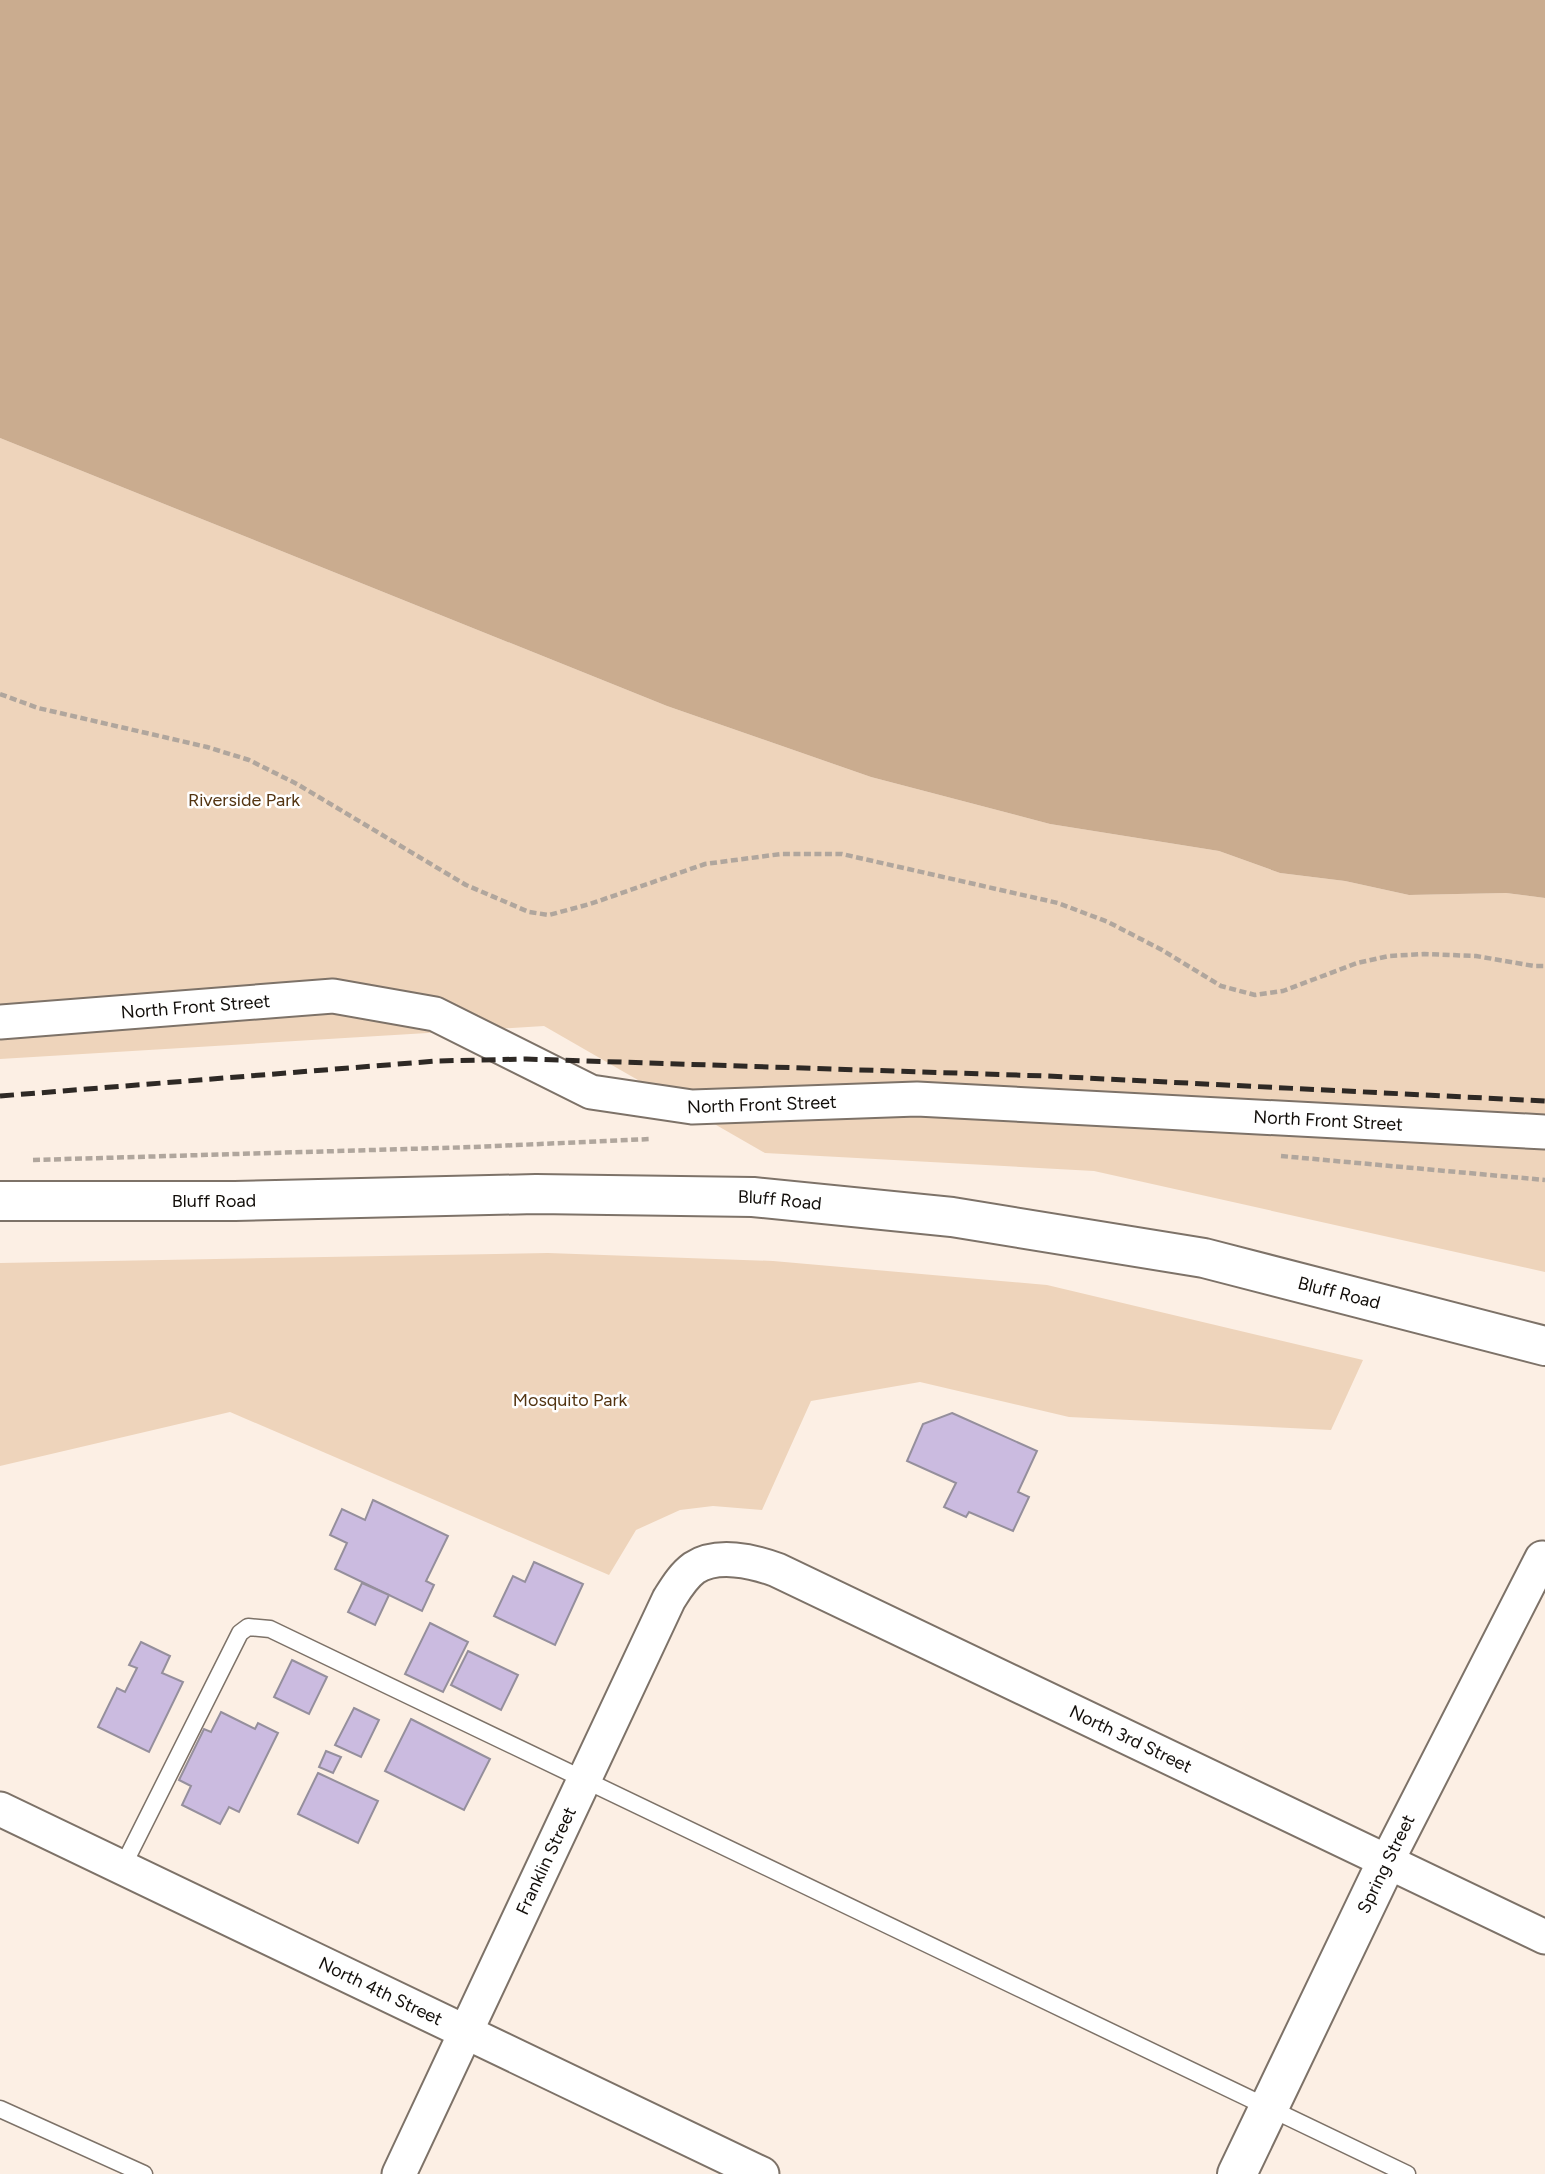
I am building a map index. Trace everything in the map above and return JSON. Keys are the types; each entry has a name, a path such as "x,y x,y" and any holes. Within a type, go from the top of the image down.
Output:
{"main road":[{"name":"Bluff Road","path":"0,1201 235,1201 536,1194 766,1198 952,1217 1204,1258 1545,1346"},
{"name":"Spring Street","path":"1237,2174 1387,1861"}],"street":[{"name":"North Front Street","path":"0,1022 333,996 435,1014 591,1092 692,1107 917,1099 1545,1132"},
{"name":"Spring Street","path":"1387,1861 1542,1558"},
{"name":"North 3rd Street","path":"712,1562 752,1562 777,1570 1545,1937"},
{"name":"Franklin Street","path":"399,2174 669,1599 680,1582 695,1567 712,1562"},
{"name":"North 4th Street","path":"0,1810 762,2174"}],"lane":[{"path":"122,1868 233,1644 248,1627 270,1629 1406,2174"},
{"path":"0,2109 144,2174"}],"path":[{"path":"0,694 38,708 207,747 249,760 297,784 466,885 530,912 549,915 590,904 705,864 781,854 842,855 1058,902 1108,922 1162,950 1221,986 1255,995 1283,991 1357,963 1389,956 1476,956 1545,966"},
{"path":"27,1160 655,1139"},
{"path":"1281,1156 1545,1180"}],"green space":[{"name":"Riverside Park","path":"0,438 667,706 871,777 1050,824 1219,851 1280,873 1345,881 1409,895 1506,893 1545,898 1545,1272 1094,1171 765,1153 544,1026 0,1059"},
{"name":"Mosquito Park","path":"548,1253 773,1261 1047,1285 1363,1360 1331,1430 1069,1417 920,1382 811,1401 762,1510 713,1506 680,1510 636,1530 609,1575 230,1412 0,1466 0,1263"}],"shaded area":[{"path":"0,0 1545,0 1545,898 1506,893 1409,895 1345,881 1280,873 1219,851 1050,824 871,777 667,706 0,438"}],"building":[{"path":"952,1413 1037,1451 1018,1492 1029,1497 1013,1531 969,1512 966,1517 944,1507 956,1483 907,1461 923,1424"},
{"path":"373,1500 448,1536 426,1581 434,1585 422,1611 335,1569 347,1543 330,1535 342,1509 365,1520"},
{"path":"534,1562 583,1584 555,1645 494,1616 513,1576 525,1582"},
{"path":"362,1583 389,1595 375,1625 348,1612"},
{"path":"430,1623 468,1642 443,1692 405,1674"},
{"path":"141,1642 170,1656 162,1673 183,1682 149,1752 98,1727 117,1688 125,1692 137,1668 129,1665"},
{"path":"468,1651 518,1675 501,1710 451,1685"},
{"path":"292,1660 327,1677 309,1714 274,1697"},
{"path":"354,1708 379,1720 361,1757 335,1745"},
{"path":"221,1712 255,1729 258,1723 278,1733 239,1812 229,1807 220,1824 182,1805 191,1786 179,1780 204,1729 211,1732"},
{"path":"411,1719 490,1759 464,1810 385,1771"},
{"path":"326,1751 341,1757 333,1773 319,1767"},
{"path":"318,1773 378,1801 358,1843 298,1814"}],"railway":[{"path":"0,1096 436,1061 526,1059 1046,1076 1545,1101"}]}
